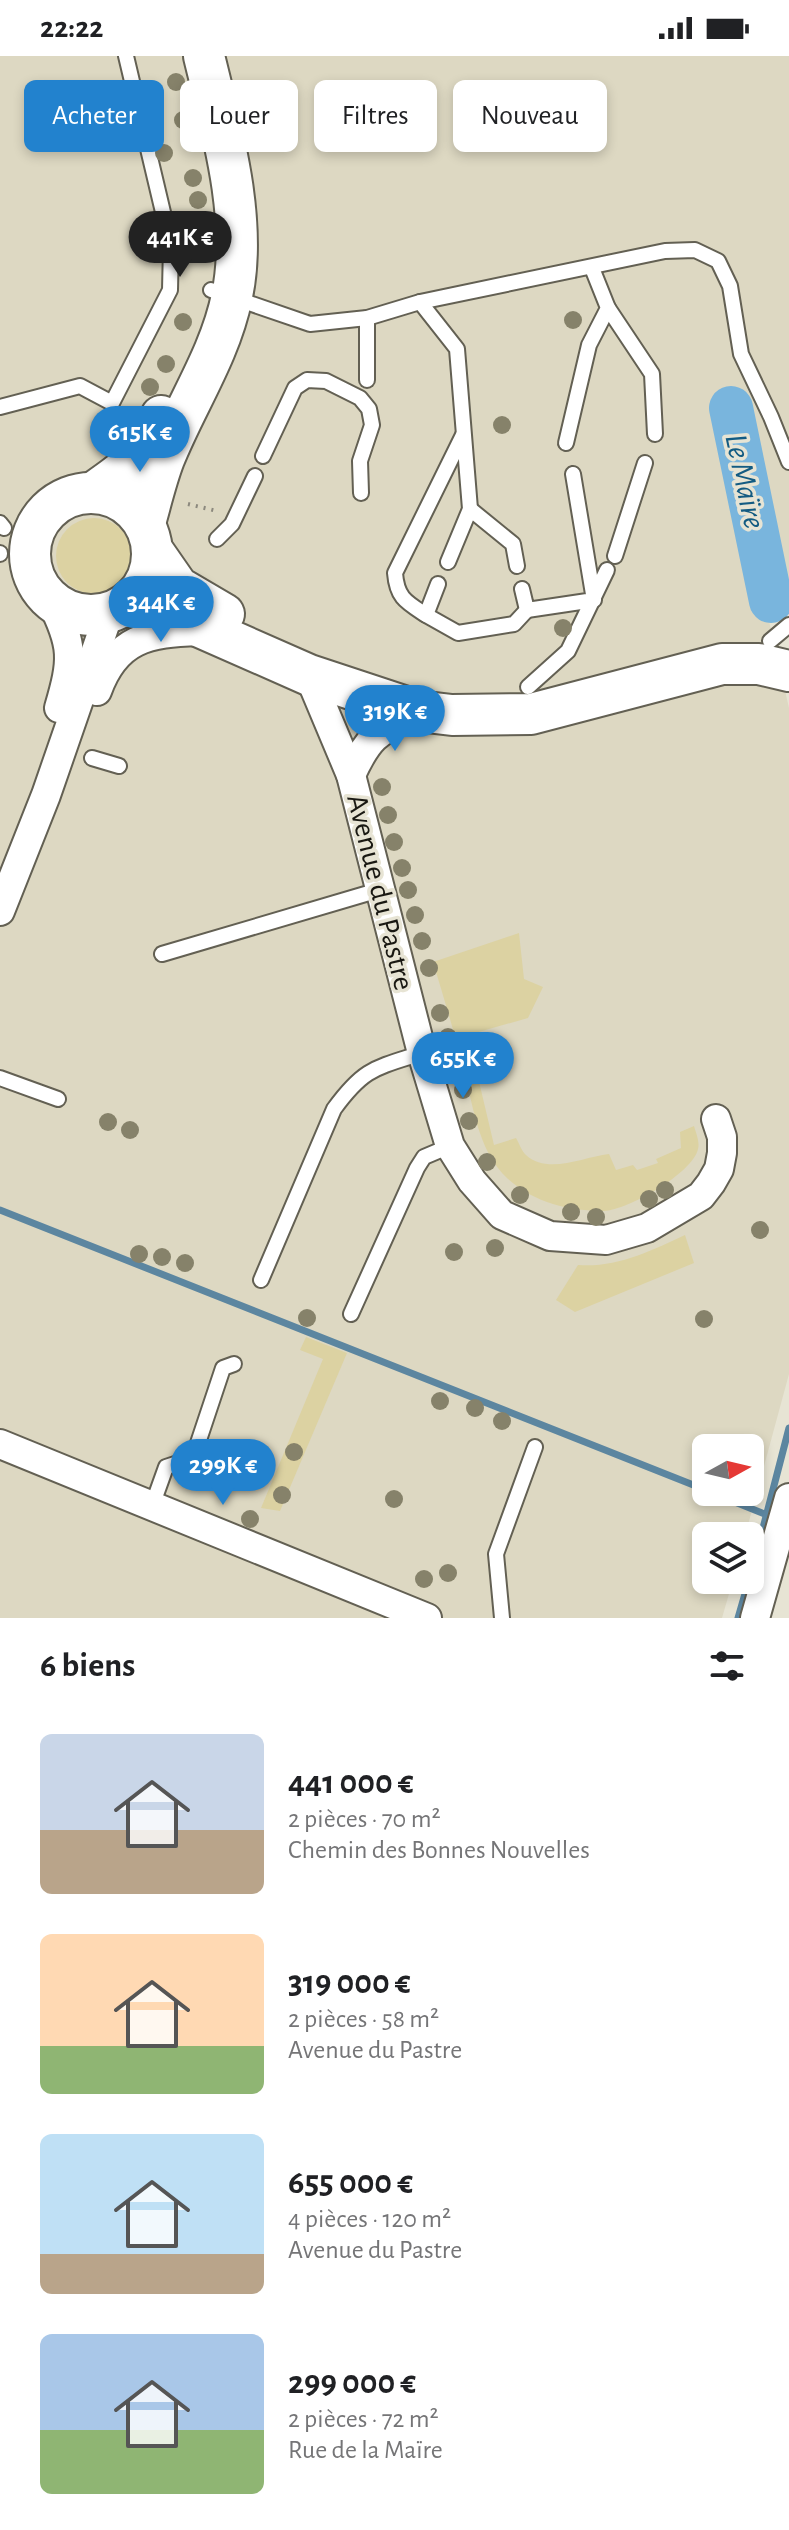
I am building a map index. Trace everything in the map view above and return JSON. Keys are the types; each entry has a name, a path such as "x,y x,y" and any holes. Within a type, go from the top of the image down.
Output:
{"street":[{"path":"3,896 46,795 116,610 146,583 149,537 164,459 216,351 222,293 215,253 210,167 190,109 178,56"},
{"path":"94,492 132,465 146,449 238,255 230,165 204,56"},
{"path":"46,795 49,744 69,674 70,653 65,630 42,588 6,537 62,499 78,493 94,492 123,501 149,537 178,587 221,613 360,672 403,684 455,692 528,687 712,641 754,639 784,646"},
{"path":"42,588 75,613 91,615 116,610 166,612 309,675 418,711 482,716 531,714 722,664 759,664 784,646"},
{"path":"46,795 75,753 100,683 111,660 119,652 148,636 212,631"},
{"name":"Avenue du Pastre","path":"309,675 351,775 422,1053 450,1146 472,1181 502,1215 550,1236 606,1240 647,1228 701,1196 719,1169 722,1137 716,1119"},
{"path":"351,775 363,747 373,737 418,711"},
{"path":"0,1444 152,1506 387,1610 427,1618"},
{"path":"755,1618 789,1498"}],"lane":[{"path":"0,407 80,386 112,403 170,290 171,246 126,56"},
{"path":"222,293 310,324 367,318 420,302 665,251 695,250 718,261 730,286 741,354 789,462"},
{"path":"592,268 608,308 652,374 655,434"},
{"path":"420,302 457,349 470,509 448,562"},
{"path":"566,443 589,345 608,308"},
{"path":"367,318 367,380"},
{"path":"263,456 295,388 307,380 326,381 360,398 369,409 372,425 360,461 361,493"},
{"path":"463,435 395,573 397,591 407,603 458,633 514,624 527,610 594,600"},
{"path":"615,556 645,463"},
{"path":"573,474 594,600"},
{"path":"217,539 232,524 255,476"},
{"path":"470,509 513,544 517,566"},
{"path":"528,687 568,651 607,570"},
{"path":"426,615 438,584"},
{"path":"522,589 527,610"},
{"path":"92,758 119,766"},
{"path":"162,954 379,890"},
{"path":"261,1280 334,1109 351,1087 375,1067 422,1053"},
{"path":"0,1078 58,1099"},
{"path":"351,1314 417,1168 424,1157 450,1146"},
{"path":"152,1506 166,1467 193,1458 223,1368 234,1364"},
{"path":"502,1618 496,1554 535,1447"}],"path":[{"path":"188,504 217,511 222,502"}],"shaded area":[{"path":"0,56 789,56 789,607 767,612 789,708 789,1374 764,1466 764,1434 692,1434 692,1506 753,1506 749,1522 692,1522 692,1594 729,1594 722,1618 0,1618"},
{"path":"94,518 108,521 121,529 129,542 132,556 129,570 121,583 108,591 94,594 80,591 67,583 59,570 56,556 59,542 67,529 80,521"},
{"path":"519,933 524,979 543,987 528,1018 468,1035 494,1145 516,1138 526,1155 545,1164 609,1154 616,1170 633,1165 637,1170 658,1163 656,1159 681,1148 680,1132 694,1126 698,1146 694,1159 685,1169 658,1189 615,1209 591,1211 565,1207 529,1194 497,1167 482,1139 433,962"},
{"path":"685,1235 694,1263 575,1312 556,1300 578,1265 620,1261"},
{"path":"306,1337 347,1353 280,1511 261,1508 323,1359 300,1350"}],"waterway":[{"name":"Le Maïre","path":"731,408 771,601"},
{"path":"0,1210 692,1484"},
{"path":"764,1524 789,1428"},
{"path":"745,1506 767,1515"},
{"path":"738,1618 745,1594"}]}
